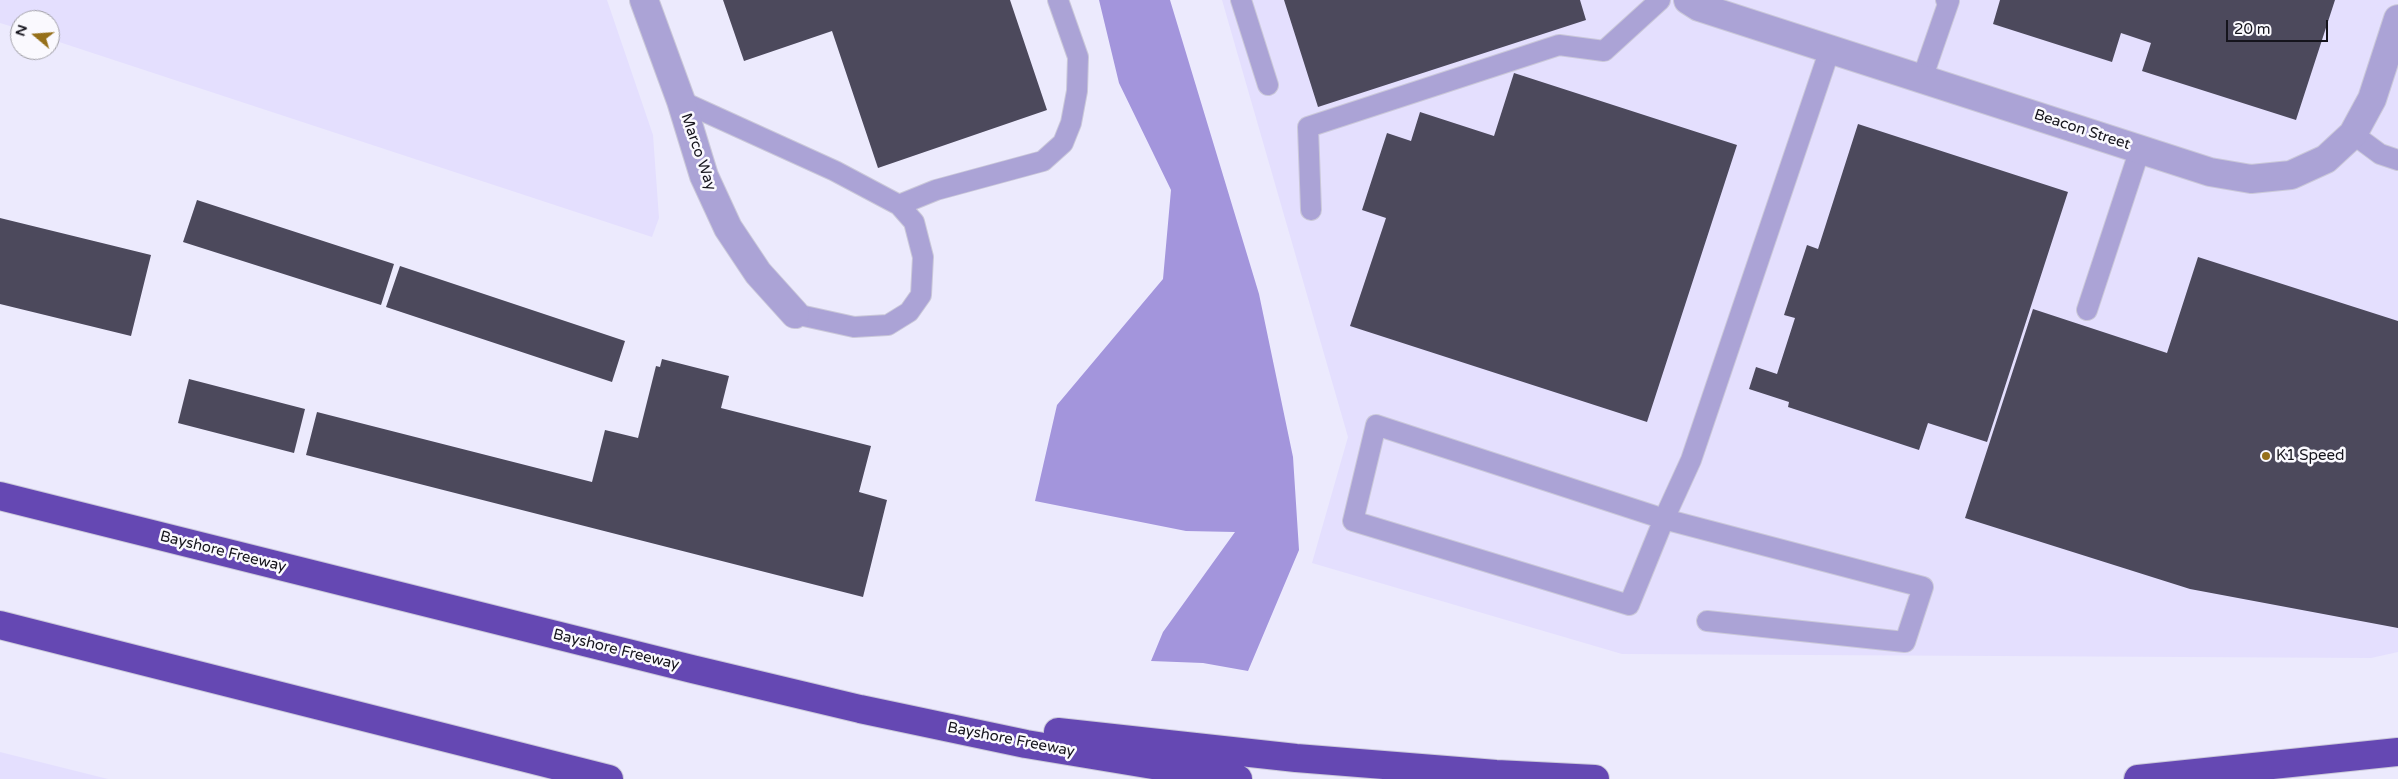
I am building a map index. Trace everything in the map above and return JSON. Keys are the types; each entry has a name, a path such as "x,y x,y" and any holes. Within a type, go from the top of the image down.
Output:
{"highway":[{"name":"Bayshore Freeway","path":"0,496 692,669 868,711 1026,744 1238,779"},
{"path":"0,625 609,779"},
{"path":"692,669 859,702 1024,728 1296,758 1496,774 1595,779"},
{"path":"2321,760 2398,746"},
{"path":"2138,779 2398,752"}],"street":[{"name":"Marco Way","path":"644,0 682,101 704,176 728,228 758,273 796,314"},
{"name":"Beacon Street","path":"1688,0 1699,7 2210,172 2251,179 2291,175 2326,159 2353,134 2372,99 2398,19"}],"lane":[{"path":"898,205 936,190 1043,161 1063,143 1071,123 1077,91 1078,56 1058,0"},
{"path":"1241,0 1268,85"},
{"path":"1311,210 1308,127 1559,45 1604,52 1660,0"},
{"path":"1922,78 1949,1 1946,0"},
{"path":"1707,621 1905,642 1923,587 1664,519 1376,424 1353,521 1629,605 1664,519 1691,460 1830,49"},
{"path":"682,101 835,171 898,205 914,222 923,257 921,295 909,312 888,326 854,327 796,314"},
{"path":"2353,134 2380,154 2398,160"},
{"path":"2087,310 2140,149"}],"shaded area":[{"path":"0,0 607,0 653,135 659,218 652,237 60,42 60,10 10,10 10,26 0,23"},
{"path":"1099,0 1170,0 1259,294 1293,457 1299,550 1248,671 1203,663 1151,661 1163,632 1235,532 1186,531 1035,501 1057,405 1163,279 1171,190 1119,83"},
{"path":"1222,0 2398,0 2398,652 2371,658 1622,654 1312,563 1348,437"},
{"path":"0,752 108,779 0,779"}],"building":[{"path":"723,0 1010,0 1047,110 878,168 832,31 744,61"},
{"path":"1284,0 1580,0 1586,20 1318,107"},
{"path":"2000,0 2335,0 2296,120 2142,71 2151,43 2121,33 2112,62 1993,24"},
{"path":"1514,73 1737,145 1647,422 1350,326 1386,218 1362,210 1387,133 1411,141 1420,112 1494,136"},
{"path":"1858,124 2068,192 1987,442 1928,423 1919,450 1788,407 1789,402 1749,389 1756,367 1777,374 1795,318 1784,315 1807,245 1818,249"},
{"path":"197,200 394,264 381,305 183,242"},
{"path":"0,218 151,255 131,336 0,304"},
{"name":"K1 Speed","path":"2198,257 2398,321 2398,628 2190,589 1965,518 2033,309 2167,353"},
{"path":"400,266 625,341 612,382 386,307"},
{"path":"662,359 729,376 721,408 871,446 859,492 887,500 863,597 306,455 317,412 592,482 605,430 638,438 656,366 660,367"},
{"path":"189,379 305,409 294,453 178,423"}],"place":[{"name":"K1 Speed","path":"2266,456"}]}
